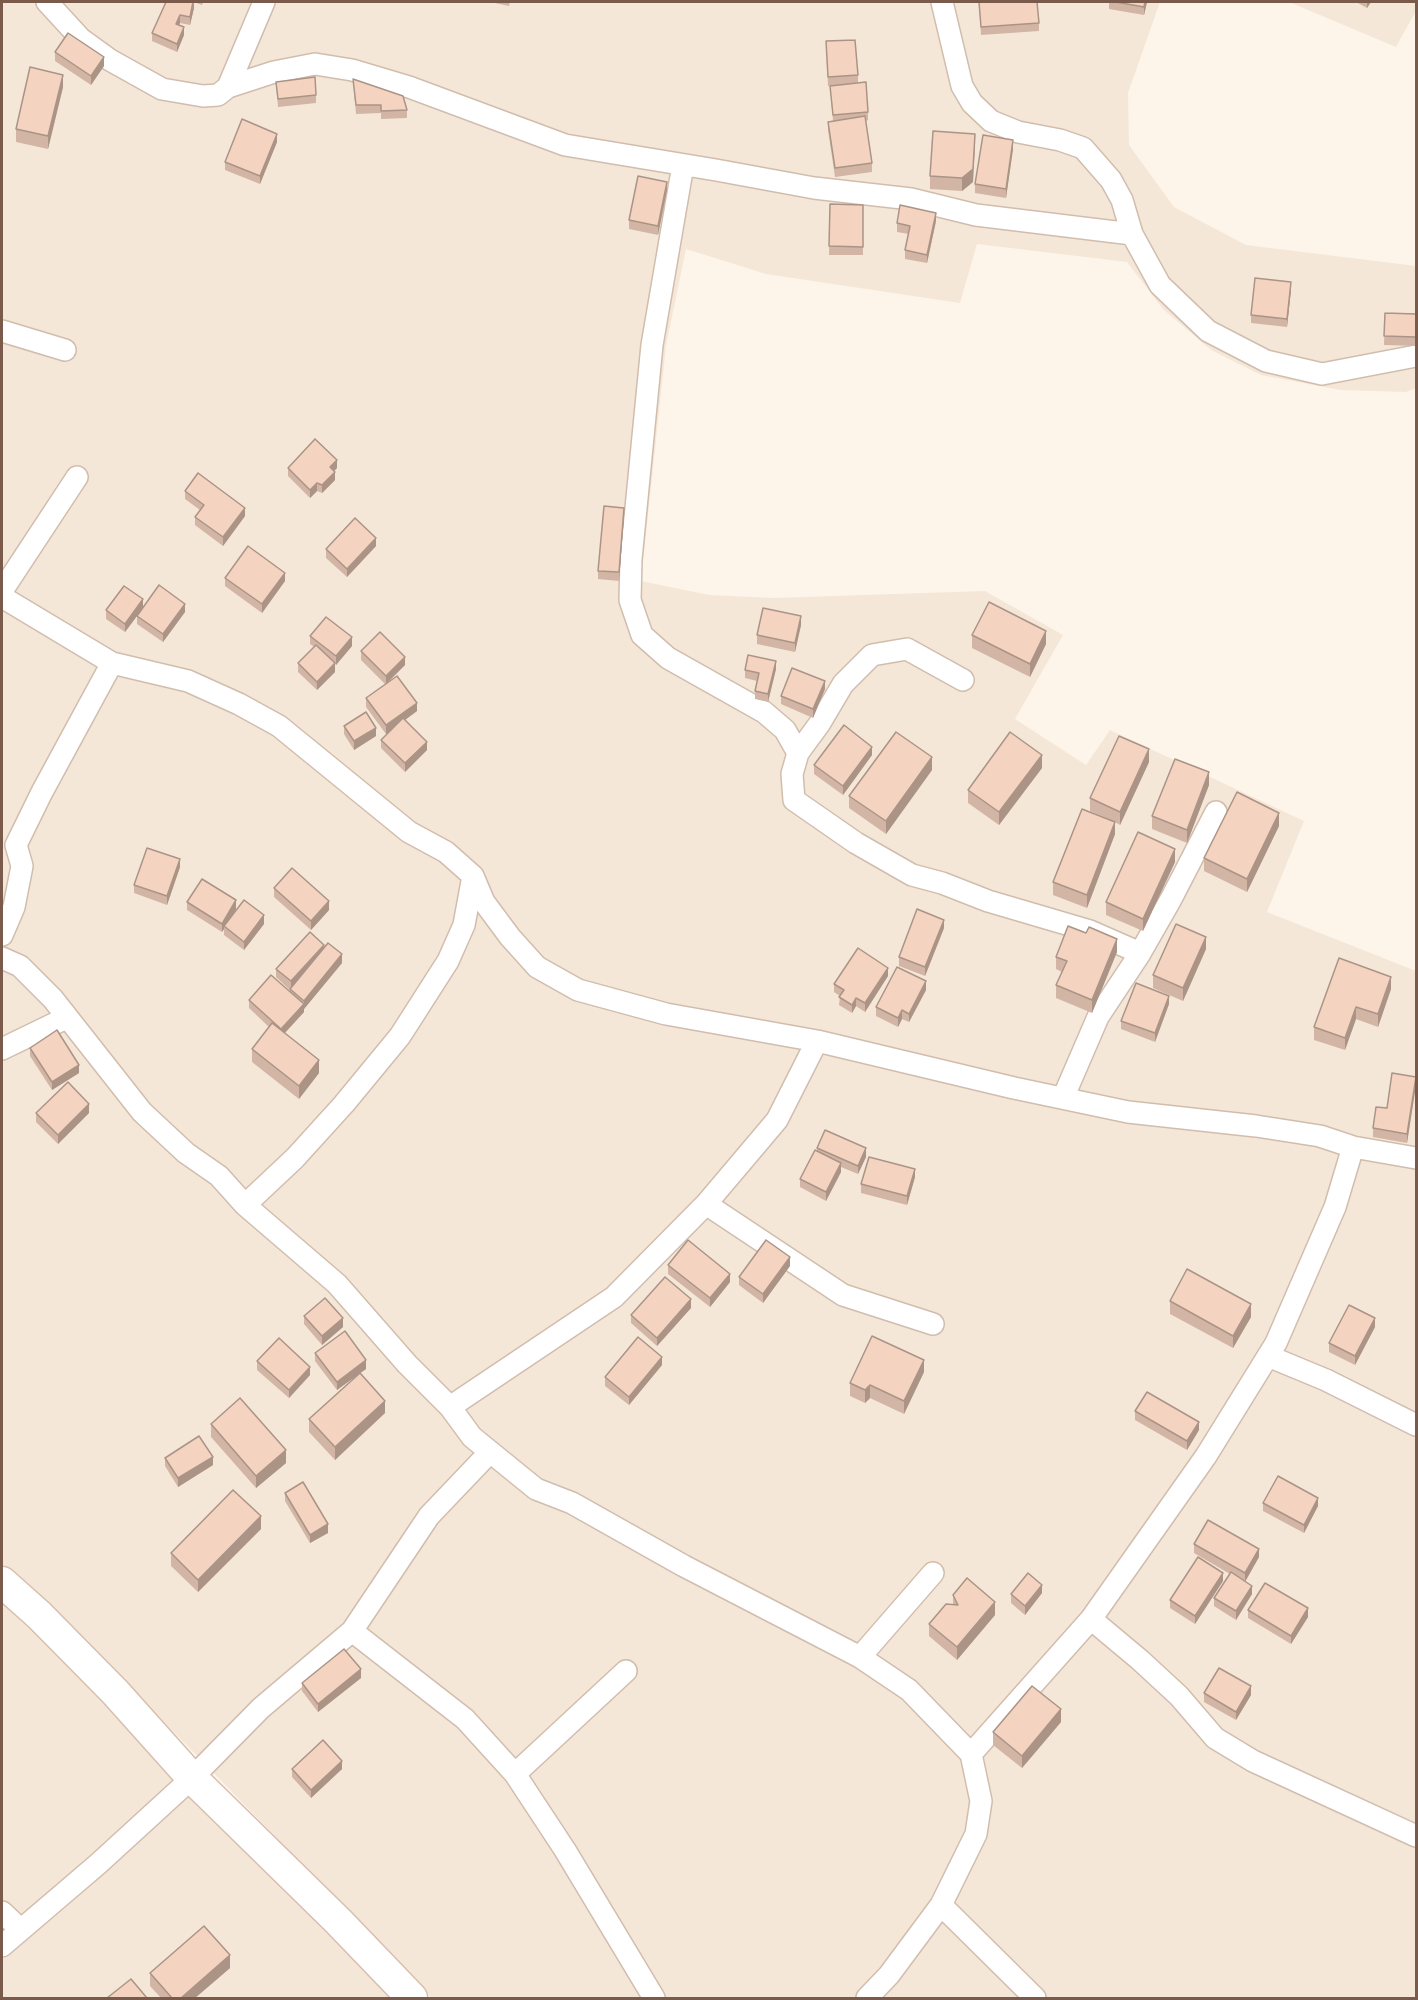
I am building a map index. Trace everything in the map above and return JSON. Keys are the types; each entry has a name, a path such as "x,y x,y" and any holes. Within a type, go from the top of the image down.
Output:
{"main road":[{"path":"2,1582 39,1615 115,1692 192,1778 338,1921 412,1998"}],"street":[{"path":"48,2 81,39 110,60 162,89 203,96 218,94 228,87 274,72 315,64 352,70 409,87 565,145 814,188 911,199 976,215 1132,234"},
{"path":"228,87 264,2"},
{"path":"942,2 962,86 972,103 991,121 1018,132 1060,140 1083,148 1111,180 1122,200 1132,234 1160,285 1208,331 1266,361 1322,374 1416,356"},
{"path":"683,165 652,345 631,559 630,600 642,635 668,658 764,712 785,730 798,753"},
{"path":"2,331 65,350"},
{"path":"2,591 77,477"},
{"path":"2,597 112,663 188,681 239,704 279,726 409,832 446,852 473,876 484,902 510,937 537,967 578,990 666,1014 817,1041 1128,1112 1310,1134 1353,1147 1416,1158"},
{"path":"963,680 907,649 872,655 843,684 820,723 798,753 792,774 794,800 856,843 912,875 942,883 988,901 1090,931 1131,949 1139,955"},
{"path":"2,935 14,907 22,866 9,840 42,792 112,663"},
{"path":"1063,1098 1098,1017 1139,955 1216,812"},
{"path":"245,1205 295,1158 344,1104 399,1035 448,961 464,925 473,876"},
{"path":"2,958 20,966 53,999 142,1112 186,1153 219,1176 245,1205 337,1284 407,1364 450,1407 472,1437 490,1452 536,1489 572,1503 684,1566 860,1657 909,1690 971,1754 981,1801 976,1834 941,1905 889,1976 867,1998"},
{"path":"2,1049 66,1018"},
{"path":"450,1407 614,1297 706,1204 777,1120 817,1041"},
{"path":"971,1754 1091,1619 1206,1456 1276,1343 1335,1207 1353,1147"},
{"path":"706,1204 843,1295 933,1324"},
{"path":"1268,1356 1326,1380 1416,1425"},
{"path":"2,1946 98,1864 192,1778 261,1708 352,1631 429,1516 490,1452"},
{"path":"860,1657 933,1573"},
{"path":"1091,1619 1179,1696 1215,1738 1254,1761 1416,1836"},
{"path":"352,1631 465,1719 515,1774 571,1860 654,1998"},
{"path":"515,1774 626,1671"},
{"path":"941,1905 1035,1998"},
{"path":"2,1912 20,1929"}],"shaded area":[{"path":"2,2 1160,2 1128,93 1129,145 1174,207 1246,245 1416,266 1416,388 1406,392 1340,390 1261,375 1211,350 1163,309 1127,262 977,244 960,303 766,274 686,249 666,346 641,581 709,595 774,598 985,591 1063,635 1015,719 1086,765 1110,730 1304,821 1267,912 1416,971 1416,1998 432,1998 99,1655 46,1603 2,1565"},
{"path":"1289,2 1416,2 1416,11 1396,47"},
{"path":"2,1601 29,1625 394,1998 2,1998"}],"building":[{"path":"166,2 193,2 190,17 180,15 176,24 184,27 177,44 152,33"},
{"path":"979,2 1037,2 1039,23 981,27"},
{"path":"1116,2 1145,2 1144,7"},
{"path":"68,33 104,57 91,76 55,52"},
{"path":"855,40 858,75 828,77 826,41"},
{"path":"30,67 63,75 48,136 16,129"},
{"path":"315,77 316,95 278,99 276,82"},
{"path":"353,79 403,96 407,110 381,111 381,105 356,105"},
{"path":"866,82 868,112 833,115 830,86"},
{"path":"865,116 872,163 835,168 828,122"},
{"path":"242,119 277,134 260,176 225,162"},
{"path":"933,131 975,134 973,169 962,178 930,176"},
{"path":"983,135 1013,140 1006,189 975,184"},
{"path":"638,176 667,182 658,226 629,220"},
{"path":"830,204 863,205 863,247 829,246"},
{"path":"900,205 936,213 927,255 905,250 910,226 897,223"},
{"path":"1255,278 1291,282 1287,319 1251,315"},
{"path":"1385,313 1416,314 1416,337 1384,336"},
{"path":"315,439 337,460 330,467 335,472 322,485 317,483 310,490 288,468"},
{"path":"198,473 245,508 223,537 195,517 204,505 185,491"},
{"path":"604,506 624,508 619,572 598,571"},
{"path":"355,518 376,538 347,569 326,549"},
{"path":"248,546 285,573 262,604 225,578"},
{"path":"159,585 185,604 163,634 137,616"},
{"path":"124,586 143,599 125,624 106,610"},
{"path":"989,602 1046,631 1030,664 972,635"},
{"path":"763,608 801,616 795,643 757,635"},
{"path":"326,617 352,637 336,656 310,636"},
{"path":"380,632 405,657 386,676 361,651"},
{"path":"316,645 335,663 317,682 298,663"},
{"path":"748,655 776,661 768,694 755,691 759,673 745,670"},
{"path":"792,668 825,681 813,709 781,696"},
{"path":"397,676 417,703 386,725 366,698"},
{"path":"366,712 376,728 354,741 344,726"},
{"path":"403,718 427,742 405,763 381,740"},
{"path":"844,725 872,747 843,786 814,765"},
{"path":"896,732 932,757 886,821 849,796"},
{"path":"1010,732 1042,755 999,812 968,790"},
{"path":"1119,736 1149,749 1120,812 1090,798"},
{"path":"1175,759 1209,772 1187,830 1152,816"},
{"path":"1237,792 1279,813 1247,879 1204,858"},
{"path":"1082,809 1115,822 1087,895 1053,882"},
{"path":"1138,832 1175,849 1143,919 1106,902"},
{"path":"147,848 180,859 167,896 134,885"},
{"path":"292,868 329,901 311,921 274,888"},
{"path":"202,879 236,900 222,924 187,902"},
{"path":"244,900 264,915 244,942 224,926"},
{"path":"917,909 944,920 925,967 899,957"},
{"path":"1176,924 1206,937 1183,988 1153,975"},
{"path":"1068,926 1086,933 1089,927 1117,939 1092,1000 1056,985 1067,961 1056,957"},
{"path":"310,932 324,945 291,981 276,969"},
{"path":"328,943 342,954 304,1001 290,989"},
{"path":"858,948 888,968 865,1003 856,998 852,1005 839,997 844,990 834,984"},
{"path":"1339,958 1391,977 1378,1014 1356,1007 1345,1038 1314,1027"},
{"path":"897,967 926,981 909,1014 902,1010 898,1018 876,1007"},
{"path":"271,975 304,1004 281,1029 249,1000"},
{"path":"1136,983 1169,996 1155,1033 1121,1021"},
{"path":"272,1023 319,1060 299,1086 252,1049"},
{"path":"57,1030 79,1065 52,1082 30,1048"},
{"path":"1392,1073 1416,1077 1407,1134 1373,1128 1376,1107 1387,1108"},
{"path":"68,1082 89,1104 58,1135 36,1113"},
{"path":"825,1130 866,1148 858,1166 817,1148"},
{"path":"815,1150 841,1163 826,1192 800,1179"},
{"path":"869,1157 915,1169 907,1196 861,1184"},
{"path":"688,1240 730,1274 710,1298 668,1265"},
{"path":"766,1240 790,1257 763,1294 739,1277"},
{"path":"1187,1269 1251,1304 1233,1336 1170,1301"},
{"path":"665,1277 691,1299 657,1338 631,1315"},
{"path":"325,1298 343,1318 322,1336 304,1316"},
{"path":"1349,1305 1375,1318 1355,1356 1329,1343"},
{"path":"345,1331 366,1360 337,1382 315,1353"},
{"path":"872,1336 924,1360 904,1401 870,1385 865,1390 850,1383"},
{"path":"638,1337 662,1357 629,1397 605,1377"},
{"path":"279,1338 310,1367 289,1390 257,1361"},
{"path":"360,1373 385,1401 335,1447 309,1419"},
{"path":"1147,1392 1199,1422 1187,1441 1135,1411"},
{"path":"240,1398 286,1450 256,1476 211,1424"},
{"path":"199,1436 213,1457 178,1478 165,1458"},
{"path":"1278,1476 1318,1498 1304,1525 1263,1503"},
{"path":"303,1482 328,1524 310,1535 285,1493"},
{"path":"233,1490 261,1516 198,1580 171,1553"},
{"path":"1208,1520 1259,1549 1245,1573 1194,1544"},
{"path":"1198,1557 1223,1573 1195,1616 1170,1600"},
{"path":"1231,1572 1252,1586 1236,1611 1214,1598"},
{"path":"1028,1573 1042,1585 1025,1606 1011,1594"},
{"path":"967,1578 995,1602 957,1647 929,1624 946,1604 958,1605 953,1595"},
{"path":"1265,1583 1308,1608 1291,1636 1248,1610"},
{"path":"344,1649 361,1669 318,1704 302,1683"},
{"path":"1219,1668 1251,1686 1236,1712 1204,1693"},
{"path":"1032,1686 1061,1709 1022,1756 993,1732"},
{"path":"323,1740 342,1761 311,1790 292,1769"},
{"path":"204,1926 230,1955 181,1998 172,1998 150,1973"},
{"path":"131,1979 147,1998 107,1998"}]}
